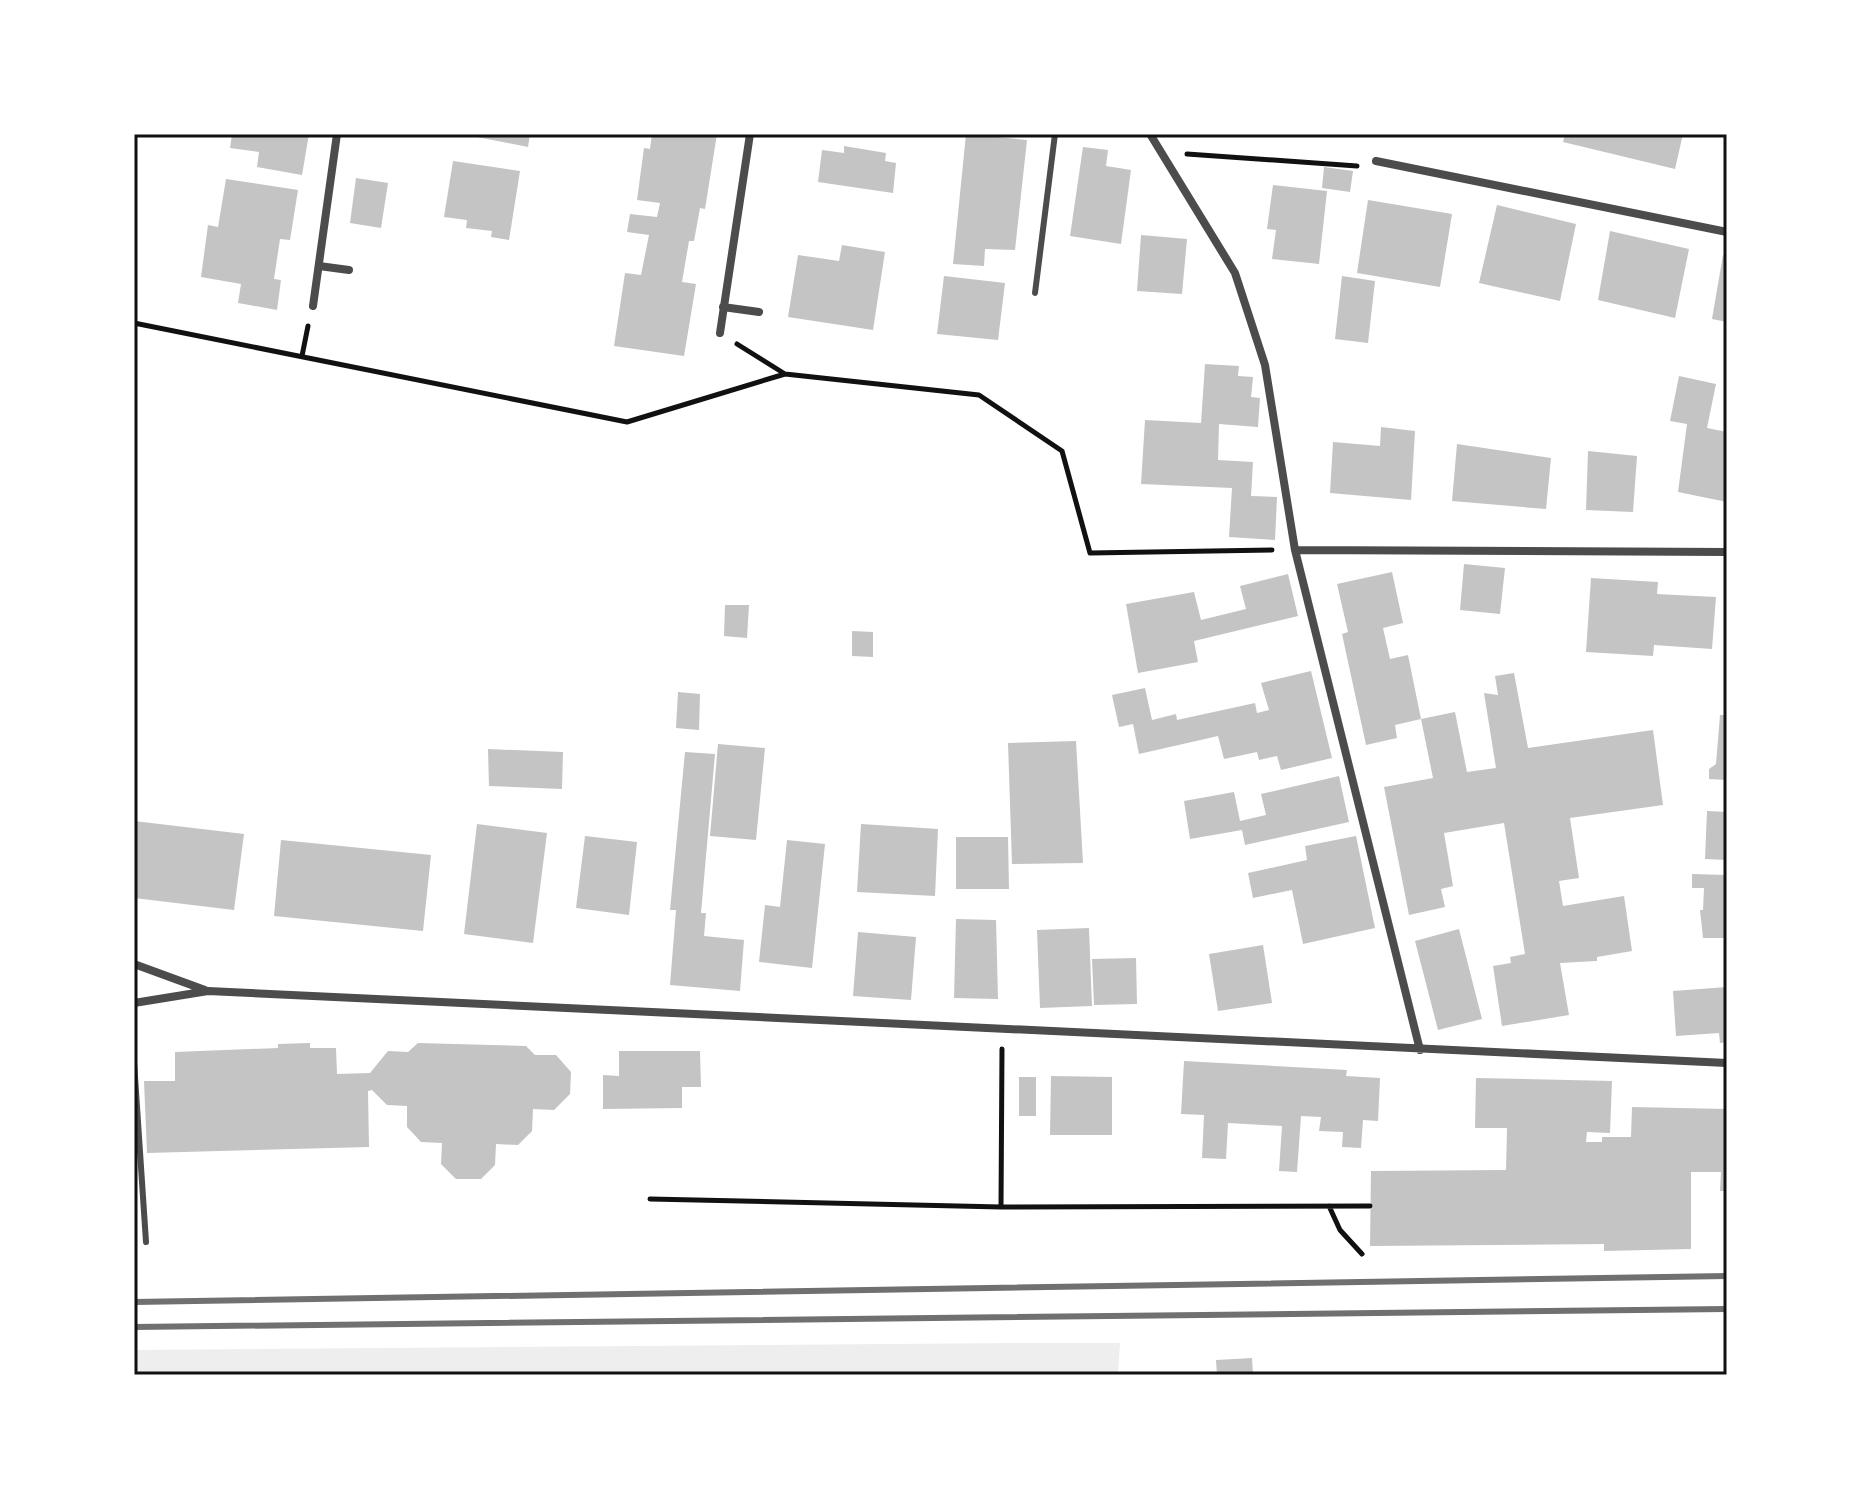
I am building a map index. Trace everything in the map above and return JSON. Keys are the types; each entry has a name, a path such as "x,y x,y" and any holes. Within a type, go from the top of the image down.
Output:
{"street":[{"path":"313,306 337,134"},
{"path":"720,333 750,134"},
{"path":"1150,134 1240,287 1265,365 1295,550 1420,1050"},
{"path":"1376,161 1727,232"},
{"path":"319,266 349,270"},
{"path":"723,307 759,312"},
{"path":"1295,550 1727,552"},
{"path":"134,964 208,991"},
{"path":"134,1003 208,991 1727,1063"}],"lane":[{"path":"1035,293 1055,134"},
{"path":"134,1062 146,1242"}],"path":[{"path":"1162,152 1354,167 1376,161"},
{"path":"302,356 313,306"},
{"path":"134,323 627,422 785,374 979,395 1062,451 1090,553 1295,550"},
{"path":"720,333 785,374"},
{"path":"1001,1207 1002,1028"},
{"path":"650,1199 1001,1207 1370,1206"},
{"path":"1329,1206 1340,1230 1362,1254"}],"shaded area":[{"path":"1120,1343 1118,1375 134,1375 134,1350"}],"building":[{"path":"232,134 309,134 302,175 257,167 259,152 230,148"},
{"path":"462,134 530,134 528,147"},
{"path":"652,134 717,134 705,209 700,208 694,241 689,241 682,282 696,284 684,356 614,346 625,273 641,275 649,235 627,232 630,214 657,217 660,203 637,200 644,148 650,149"},
{"path":"966,134 1027,140 1015,250 985,249 984,266 953,264"},
{"path":"1565,134 1683,134 1675,169 1563,142"},
{"path":"844,146 886,153 885,161 896,163 893,193 818,182 822,150 844,153"},
{"path":"1083,147 1108,150 1106,166 1131,170 1121,244 1070,236"},
{"path":"453,161 520,171 509,240 491,237 492,231 466,228 467,220 444,217"},
{"path":"1324,167 1353,171 1350,192 1322,188"},
{"path":"356,178 388,183 381,228 350,223"},
{"path":"226,179 298,190 290,240 280,239 274,279 281,280 277,310 238,303 241,284 201,277 208,225 218,227"},
{"path":"1273,185 1327,191 1319,264 1272,259 1276,230 1267,229"},
{"path":"1368,200 1452,214 1440,287 1357,273"},
{"path":"1497,205 1576,224 1560,301 1479,283"},
{"path":"1610,231 1689,249 1675,318 1598,300"},
{"path":"1141,235 1187,239 1182,294 1137,291"},
{"path":"842,245 885,252 873,330 788,317 798,255 839,261"},
{"path":"1723,255 1727,256 1727,322 1712,319"},
{"path":"944,276 1005,283 998,340 937,334"},
{"path":"1342,276 1375,281 1368,343 1335,339"},
{"path":"1205,364 1239,366 1238,376 1253,377 1251,397 1260,398 1258,427 1219,424 1218,460 1253,462 1251,496 1277,497 1275,540 1229,537 1232,488 1141,484 1145,420 1201,423"},
{"path":"1679,376 1716,384 1707,428 1727,432 1727,502 1678,492 1687,424 1670,421"},
{"path":"1381,427 1415,431 1411,500 1330,493 1333,442 1380,446"},
{"path":"1457,444 1551,458 1546,509 1452,501"},
{"path":"1588,451 1637,456 1633,512 1586,510"},
{"path":"1464,564 1505,568 1500,614 1460,610"},
{"path":"1392,572 1403,623 1383,628 1390,659 1408,655 1421,719 1395,725 1397,738 1366,745 1342,634 1348,632 1337,584"},
{"path":"1288,574 1298,616 1194,641 1198,662 1138,673 1126,604 1194,592 1201,620 1246,609 1240,586"},
{"path":"1591,578 1658,582 1657,594 1716,597 1712,649 1654,645 1653,656 1586,652"},
{"path":"725,605 749,605 747,638 724,636"},
{"path":"852,631 873,632 873,657 852,656"},
{"path":"1311,671 1332,758 1281,770 1277,756 1259,760 1257,752 1224,759 1218,736 1139,754 1133,724 1119,727 1112,695 1145,688 1152,720 1176,714 1177,720 1255,703 1257,713 1269,710 1261,683"},
{"path":"1514,673 1528,748 1653,730 1663,805 1570,818 1579,878 1559,881 1563,906 1624,896 1632,951 1597,957 1597,961 1560,963 1569,1015 1502,1026 1493,966 1511,963 1510,957 1525,954 1504,823 1444,833 1453,886 1441,889 1445,907 1409,915 1384,787 1433,778 1421,719 1455,712 1467,772 1496,768 1484,693 1498,695 1495,676"},
{"path":"678,692 700,694 699,730 676,728"},
{"path":"1720,715 1727,715 1727,780 1709,779 1709,769 1716,764"},
{"path":"1076,741 1083,863 1012,864 1008,743"},
{"path":"718,744 765,748 756,840 710,836"},
{"path":"488,749 563,752 562,789 489,786"},
{"path":"685,752 715,754 701,913 706,913 704,936 744,940 740,991 670,985 676,910 670,910"},
{"path":"1339,776 1349,822 1245,845 1242,830 1190,839 1184,801 1234,792 1240,821 1266,815 1261,794"},
{"path":"1707,811 1727,812 1727,860 1705,859"},
{"path":"134,821 244,834 234,910 134,898"},
{"path":"477,824 547,833 533,943 464,934"},
{"path":"861,824 938,829 935,896 857,892"},
{"path":"585,836 637,842 629,915 576,908"},
{"path":"1356,836 1375,928 1303,944 1292,890 1253,898 1248,873 1307,860 1305,846"},
{"path":"956,837 1008,837 1009,889 956,889"},
{"path":"281,840 431,855 423,931 274,916"},
{"path":"787,840 825,844 812,968 759,962 765,905 780,907"},
{"path":"1692,874 1727,875 1727,938 1703,938 1700,910 1703,910 1704,888 1692,888"},
{"path":"956,919 996,920 998,999 954,998"},
{"path":"1089,928 1092,1006 1040,1008 1037,930"},
{"path":"1459,929 1482,1019 1438,1030 1415,941"},
{"path":"858,932 916,937 911,1000 853,996"},
{"path":"1263,945 1272,1003 1218,1011 1209,954"},
{"path":"1136,958 1137,1004 1094,1005 1092,959"},
{"path":"1727,987 1727,1042 1720,1043 1719,1033 1676,1036 1673,991"},
{"path":"310,1043 310,1048 336,1048 337,1074 370,1073 388,1051 408,1052 418,1043 526,1046 535,1055 556,1055 571,1072 570,1094 554,1110 533,1109 532,1131 518,1145 496,1144 495,1165 481,1179 456,1179 441,1164 442,1143 421,1142 407,1127 407,1106 387,1105 372,1090 368,1091 369,1147 147,1153 144,1081 175,1081 175,1052 278,1048 278,1044"},
{"path":"619,1051 700,1051 701,1087 682,1087 682,1108 603,1109 603,1075 619,1076"},
{"path":"1184,1061 1347,1070 1346,1076 1380,1078 1378,1121 1363,1120 1361,1148 1342,1147 1343,1132 1319,1131 1321,1117 1301,1116 1297,1172 1279,1171 1282,1126 1228,1123 1226,1159 1202,1158 1204,1115 1181,1114"},
{"path":"1051,1076 1112,1077 1112,1135 1050,1135"},
{"path":"1019,1077 1036,1077 1036,1116 1019,1116"},
{"path":"1476,1078 1612,1081 1610,1133 1587,1132 1586,1142 1602,1142 1602,1137 1631,1137 1632,1107 1727,1109 1727,1191 1720,1191 1721,1172 1691,1172 1691,1249 1604,1251 1604,1244 1370,1246 1371,1171 1506,1170 1507,1128 1475,1128"},
{"path":"1252,1358 1253,1375 1217,1375 1216,1360"}],"railway":[{"path":"134,1302 1727,1276"},
{"path":"134,1327 1727,1309"}]}
